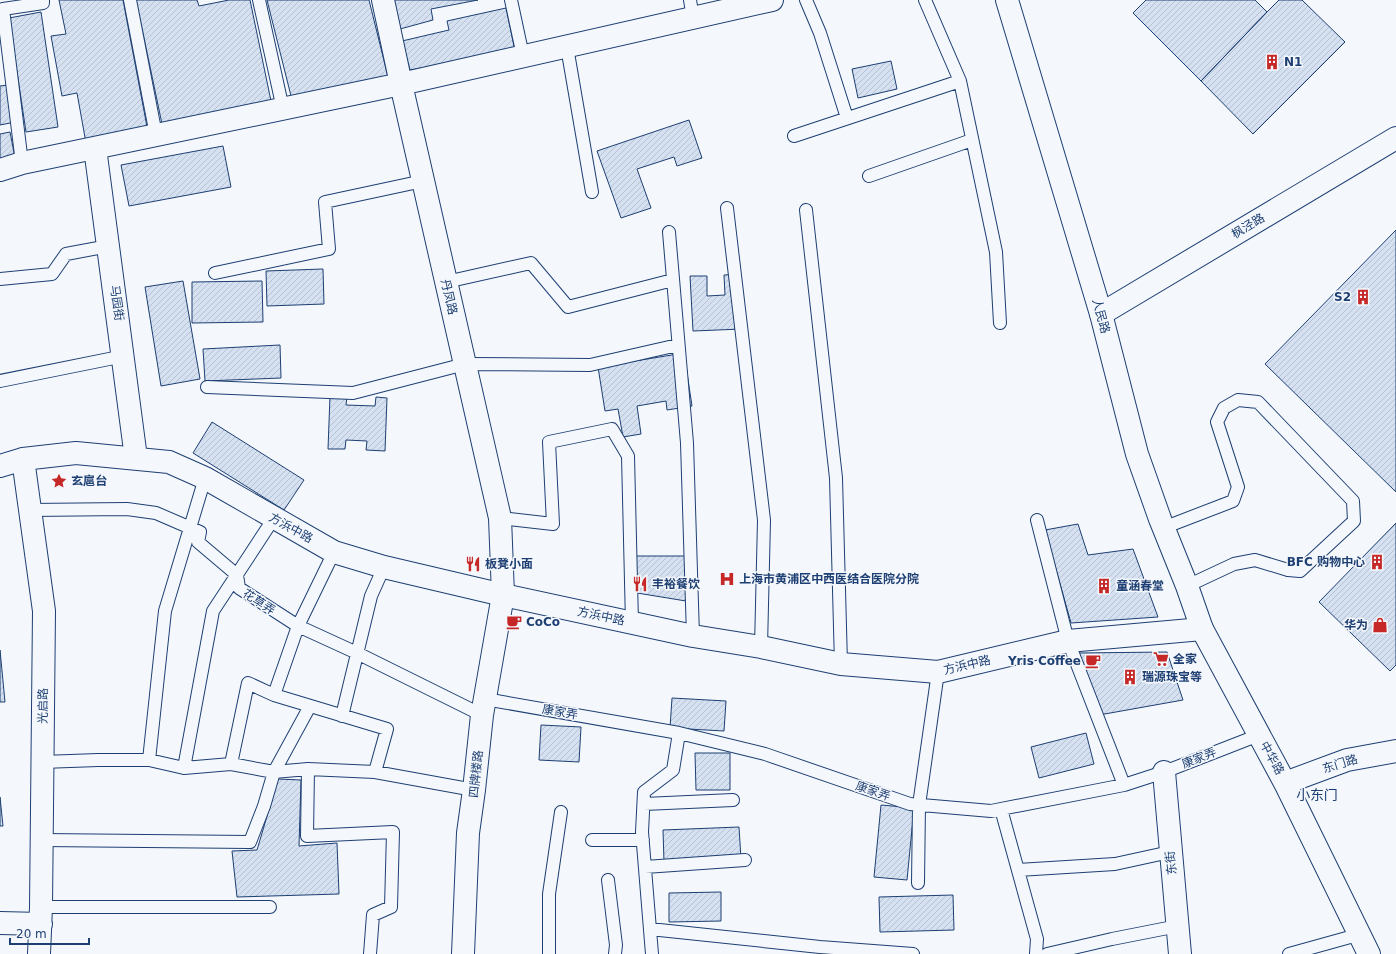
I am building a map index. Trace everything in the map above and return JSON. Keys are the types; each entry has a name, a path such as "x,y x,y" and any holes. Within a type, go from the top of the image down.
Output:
{"street":[{"name":"丹凤路","path":"383,0 500,518 503,595"},
{"path":"0,170 22,163 401,84 567,47 692,9 772,0"},
{"name":"人民路","path":"1007,0 1101,314 1136,454 1202,628"},
{"name":"枫泾路","path":"1101,314 1396,138"},
{"name":"马园街","path":"95,148 124,356 136,458"},
{"name":"方浜中路","path":"0,466 23,459 76,453 169,462 205,478 334,552 384,567 503,595 694,636 761,647 841,664 938,672 1068,641 1202,628"},
{"name":"光启路","path":"23,459 44,611 41,915 39,954"},
{"name":"四牌楼路","path":"462,954 468,833 483,707 503,595"},
{"name":"中华路","path":"1202,628 1285,782 1332,879 1361,934 1369,954"},
{"name":"东门路","path":"1285,782 1346,760 1396,752"},
{"name":"东街","path":"1164,772 1180,954"},
{"path":"0,923 41,915"}],"lane":[{"path":"22,163 2,23 3,9 43,3 44,0"},
{"path":"130,0 156,135"},
{"path":"259,0 283,108"},
{"path":"511,0 523,56"},
{"path":"806,0 820,33 847,118"},
{"path":"925,0 960,81 996,252 1000,323"},
{"path":"567,47 592,192"},
{"path":"794,136 960,81"},
{"path":"869,176 972,140"},
{"path":"215,273 329,248 325,202 423,181"},
{"path":"727,208 764,520 761,647"},
{"path":"806,210 836,478 841,664"},
{"path":"669,232 687,443 694,636"},
{"path":"0,280 52,274 66,254 109,246"},
{"path":"446,282 531,263 568,307 673,280"},
{"path":"207,387 353,393 465,364 590,365 678,345"},
{"path":"0,381 124,356"},
{"path":"1163,528 1233,501 1238,487 1217,422 1224,408 1238,400 1258,402 1353,501 1354,521 1300,571 1288,570 1255,560 1234,564 1187,586"},
{"path":"500,518 553,524 549,442 612,429 628,456 632,623"},
{"path":"149,760 165,611 205,478"},
{"path":"30,510 127,509 156,513 190,528"},
{"path":"184,768 214,611 274,518"},
{"path":"1037,520 1068,641 1124,785"},
{"name":"花草弄","path":"190,528 200,532 198,542 237,575 239,588 298,626 483,707"},
{"path":"274,695 298,626 334,552"},
{"path":"342,716 371,596 384,567"},
{"path":"918,883 919,805 938,672"},
{"path":"231,764 248,683 274,695 387,729 375,772"},
{"path":"42,840 250,842 264,806 274,772 310,706"},
{"name":"康家弄","path":"483,707 679,733 766,754 910,804 991,811 1124,785 1164,772 1259,735"},
{"path":"652,954 643,840 644,792 673,770 679,733"},
{"path":"42,762 149,760 184,768 231,764 274,772 308,769 375,772 474,790"},
{"path":"308,769 307,836 393,832 391,907 373,915 370,954"},
{"path":"644,804 733,800"},
{"path":"1001,809 1037,939 1036,954"},
{"path":"549,954 549,894 561,812"},
{"path":"592,840 643,840"},
{"path":"1018,870 1115,864 1170,852"},
{"path":"645,867 746,860"},
{"path":"608,880 616,945 615,954"},
{"path":"41,915 270,907"},
{"path":"1047,954 1178,926"},
{"path":"650,929 820,947 913,954"},
{"path":"1289,954 1361,934"}],"building":[{"path":"59,0 123,0 148,132 86,143 77,93 62,96 51,36 66,34"},
{"path":"136,0 197,0 199,6 229,0 250,0 271,101 162,124"},
{"path":"267,0 369,0 388,77 292,100"},
{"path":"393,0 478,0 431,9 433,20 400,29"},
{"path":"1146,0 1255,0 1267,12 1201,81 1133,13"},
{"name":"N1","path":"1279,0 1302,0 1345,42 1253,134 1201,81"},
{"path":"506,8 515,51 410,70 402,41 449,30 447,21"},
{"path":"41,12 58,127 26,132 9,18"},
{"path":"891,61 897,89 858,98 852,69"},
{"path":"8,85 15,122 0,125 0,86"},
{"path":"689,120 702,158 677,166 674,157 637,169 651,208 621,218 597,151"},
{"path":"10,132 16,163 0,166 0,134"},
{"path":"223,146 231,187 129,206 121,165"},
{"name":"S2","path":"1396,230 1396,492 1265,364"},
{"path":"323,269 324,304 267,306 266,271"},
{"path":"740,274 742,329 693,331 690,276 707,276 707,296 725,295 724,275"},
{"path":"183,281 200,379 161,386 145,287"},
{"path":"262,281 263,322 192,323 192,282"},
{"path":"280,345 281,378 205,381 203,349"},
{"path":"684,353 692,406 667,410 666,401 637,406 641,434 623,437 618,409 605,411 598,367"},
{"path":"330,396 347,396 346,405 375,406 376,397 387,398 385,451 366,450 367,441 346,440 345,449 328,449"},
{"path":"212,422 304,480 284,510 193,453"},
{"name":"BFC 购物中心","path":"1396,523 1396,665 1390,671 1319,602"},
{"name":"童涵春堂","path":"1078,524 1088,555 1133,549 1158,617 1071,623 1045,530"},
{"path":"630,556 691,556 692,602 631,592"},
{"path":"0,650 5,702 0,702"},
{"name":"瑞源珠宝等","path":"1167,652 1183,700 1099,715 1077,653"},
{"path":"672,698 726,701 724,731 670,728"},
{"path":"541,725 581,727 579,762 539,760"},
{"path":"1086,733 1094,764 1039,778 1031,747"},
{"path":"695,753 730,753 730,790 696,790"},
{"path":"278,779 301,780 299,846 337,843 339,894 237,897 232,851 257,850"},
{"path":"0,797 3,826 0,826"},
{"path":"881,805 914,808 907,880 874,877"},
{"path":"739,827 741,859 664,862 663,830"},
{"path":"721,892 721,921 669,922 669,893"},
{"path":"953,895 954,930 880,932 879,897"}],"place":[{"name":"N1","path":"1272,62"},
{"name":"S2","path":"1363,297"},
{"name":"玄扈台","path":"59,481"},
{"name":"BFC 购物中心","path":"1377,562"},
{"name":"板凳小面","path":"473,564"},
{"name":"上海市黄浦区中西医结合医院分院","path":"727,579"},
{"name":"丰裕餐饮","path":"640,584"},
{"name":"童涵春堂","path":"1104,586"},
{"name":"CoCo","path":"514,622"},
{"name":"华为","path":"1380,625"},
{"name":"全家","path":"1161,659"},
{"name":"Yris Coffee","path":"1093,661"},
{"name":"瑞源珠宝等","path":"1130,677"}],"district":[{"name":"小东门","path":"1317,795"}]}
